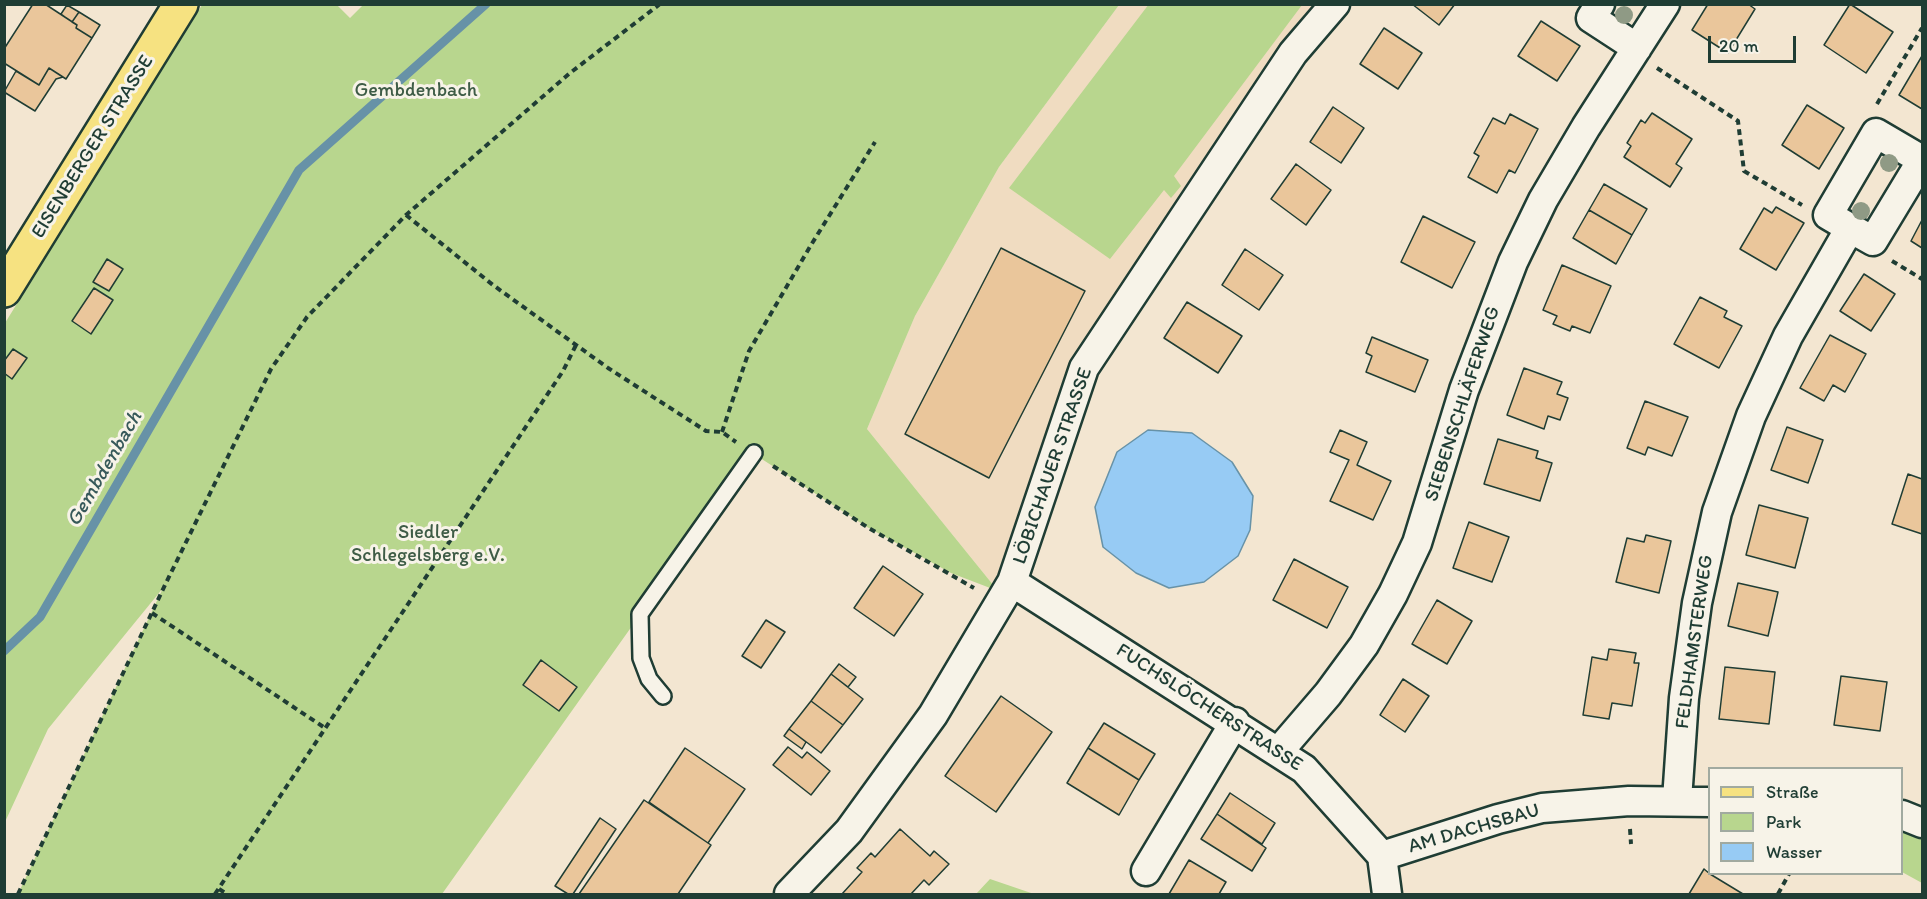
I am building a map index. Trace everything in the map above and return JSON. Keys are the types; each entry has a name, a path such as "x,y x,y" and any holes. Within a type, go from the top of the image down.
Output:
{"main road":[{"name":"EISENBERGER STRASSE","path":"4,290 181,4"}],"street":[{"name":"LÖBICHAUER STRASSE","path":"789,894 849,831 933,715 1006,593 1084,368 1293,53 1335,4"},
{"path":"1600,4 1591,18 1635,51"},
{"name":"SIEBENSCHLÄFERWEG","path":"1279,751 1328,694 1364,645 1393,594 1418,543 1464,390 1513,262 1543,200 1586,127 1665,4"},
{"path":"1839,221 1874,241 1922,160 1876,133"},
{"name":"FELDHAMSTERWEG","path":"1677,800 1684,698 1696,603 1717,512 1751,416 1876,133"},
{"name":"FUCHSLÖCHERSTRASSE","path":"1006,593 1235,722 1279,751 1304,769 1382,856"},
{"path":"1146,871 1235,722"},
{"name":"AM DACHSBAU","path":"1382,856 1498,819 1542,808 1586,803 1677,800 1708,802"},
{"path":"1903,815 1922,822"},
{"path":"1382,856 1387,894"}],"lane":[{"path":"663,696 649,679 641,658 640,614 754,453"}],"path":[{"path":"18,894 272,369 307,317 406,215 570,73 660,4"},
{"path":"1876,133 1873,111 1923,28"},
{"path":"1635,51 1738,121 1744,171 1812,211 1839,221"},
{"path":"722,432 749,351 810,244 875,142"},
{"path":"406,215 493,285 576,345 706,431 722,432 867,527 1006,593"},
{"path":"215,894 564,370 576,345"},
{"path":"152,613 326,728"},
{"path":"1630,827 1630,844"},
{"path":"1778,894 1788,875"},
{"path":"219,889 227,894"}],"shaded area":[{"path":"1119,5 1324,5 1075,362 998,591 867,429 915,316 999,167"}],"green space":[{"name":"Siedler Schlegelsberg e.V.","path":"364,4 1119,5 999,167 915,316 867,429 998,591 951,573 867,527 754,454 442,894 18,894 163,588 48,729 5,822 5,323 202,5 337,5 350,18"},
{"path":"1149,4 1302,5 1174,176 1181,186 1171,198 1164,190 1110,259 1009,188"},
{"path":"1903,830 1922,839 1922,883 1903,873"},
{"path":"990,879 1034,894 976,894"}],"water":[{"path":"1148,430 1192,433 1232,462 1253,496 1250,530 1238,556 1204,582 1169,588 1136,573 1103,547 1095,507 1117,452"}],"building":[{"path":"33,4 45,4 92,38 66,79 49,68 39,85 4,63 4,49"},
{"path":"1412,4 1455,4 1439,25"},
{"path":"1708,4 1748,4 1755,9 1728,53 1692,30"},
{"path":"1850,4 1893,32 1866,73 1824,45"},
{"path":"67,5 79,12 72,22 61,14"},
{"path":"79,12 100,25 92,38 76,28 77,25 72,22"},
{"path":"1541,21 1580,46 1557,81 1518,56"},
{"path":"1384,28 1422,53 1398,89 1360,64"},
{"path":"1922,56 1922,109 1899,95"},
{"path":"49,68 63,77 56,79 35,111 4,92 16,71 39,85"},
{"path":"1807,105 1844,128 1819,169 1782,145"},
{"path":"1333,107 1364,128 1341,163 1310,142"},
{"path":"1652,113 1692,139 1676,164 1682,168 1670,187 1624,157 1631,146 1627,143 1641,120 1645,123"},
{"path":"1510,114 1538,129 1515,173 1509,170 1497,193 1468,177 1479,156 1474,153 1493,118 1505,124"},
{"path":"1296,164 1331,190 1306,225 1271,199"},
{"path":"1604,184 1647,209 1632,235 1589,210"},
{"path":"1776,207 1804,223 1776,270 1740,249 1764,208 1772,213"},
{"path":"1589,210 1632,235 1616,264 1573,238"},
{"path":"1423,216 1475,242 1452,288 1401,262"},
{"path":"1922,220 1922,248 1911,241"},
{"path":"1001,248 1085,291 989,478 905,434"},
{"path":"1245,249 1283,275 1259,310 1222,285"},
{"path":"107,259 123,269 109,291 93,282"},
{"path":"1562,265 1611,286 1590,333 1572,326 1570,331 1553,324 1557,316 1543,310"},
{"path":"1864,274 1895,294 1871,331 1840,311"},
{"path":"94,288 113,300 91,334 72,321"},
{"path":"1700,297 1727,311 1724,317 1742,326 1719,368 1674,344"},
{"path":"1187,302 1242,336 1218,373 1164,338"},
{"path":"1830,335 1866,354 1845,392 1833,385 1824,401 1800,388"},
{"path":"1372,337 1428,360 1415,392 1366,372 1372,356 1366,353"},
{"path":"13,349 27,358 12,379 4,373 4,361"},
{"path":"1524,368 1562,382 1557,394 1568,398 1560,420 1548,416 1544,429 1507,415"},
{"path":"1645,401 1688,417 1672,456 1648,447 1645,455 1627,448"},
{"path":"1787,427 1823,440 1808,483 1771,470"},
{"path":"1340,430 1367,442 1357,465 1391,481 1373,520 1330,501 1349,460 1330,452"},
{"path":"1498,439 1538,451 1536,458 1552,463 1540,501 1484,484"},
{"path":"1908,474 1922,479 1922,534 1892,524"},
{"path":"1759,505 1808,518 1795,568 1746,555"},
{"path":"1469,522 1509,537 1492,582 1453,568"},
{"path":"1646,535 1671,541 1659,593 1616,582 1627,538 1644,542"},
{"path":"1294,559 1348,587 1327,628 1273,600"},
{"path":"883,566 923,594 894,636 854,608"},
{"path":"1738,583 1778,592 1768,636 1728,626"},
{"path":"1437,600 1472,621 1447,664 1412,644"},
{"path":"766,620 785,632 761,668 742,656"},
{"path":"1609,649 1636,653 1634,663 1639,663 1632,706 1612,703 1609,719 1583,715 1592,657 1607,660"},
{"path":"541,660 577,687 559,711 523,685"},
{"path":"839,664 856,677 848,687 831,674"},
{"path":"1725,667 1775,672 1769,724 1719,719"},
{"path":"831,674 863,699 843,725 811,701"},
{"path":"1841,676 1887,682 1880,731 1834,725"},
{"path":"1403,679 1429,696 1405,732 1380,715"},
{"path":"1001,696 1052,732 996,812 945,776"},
{"path":"811,701 843,725 821,753 789,729"},
{"path":"1104,723 1155,754 1139,780 1088,748"},
{"path":"789,729 806,742 802,749 784,736"},
{"path":"788,747 802,758 807,752 830,771 811,795 773,765"},
{"path":"685,748 745,789 708,843 649,802"},
{"path":"1088,748 1139,780 1119,815 1067,783"},
{"path":"1230,793 1275,823 1262,844 1217,814"},
{"path":"644,800 711,845 678,894 579,894"},
{"path":"1217,814 1266,848 1252,871 1201,839"},
{"path":"600,818 616,829 573,894 568,894 555,886"},
{"path":"900,829 930,856 934,851 949,864 929,885 924,880 911,894 842,894 862,872 857,868 871,853 875,857"},
{"path":"1189,860 1226,882 1219,894 1169,894"},
{"path":"1704,869 1708,875 1743,894 1689,894"}],"waterway":[{"name":"Gembdenbach","path":"4,651 40,617 299,170 486,4"}]}
